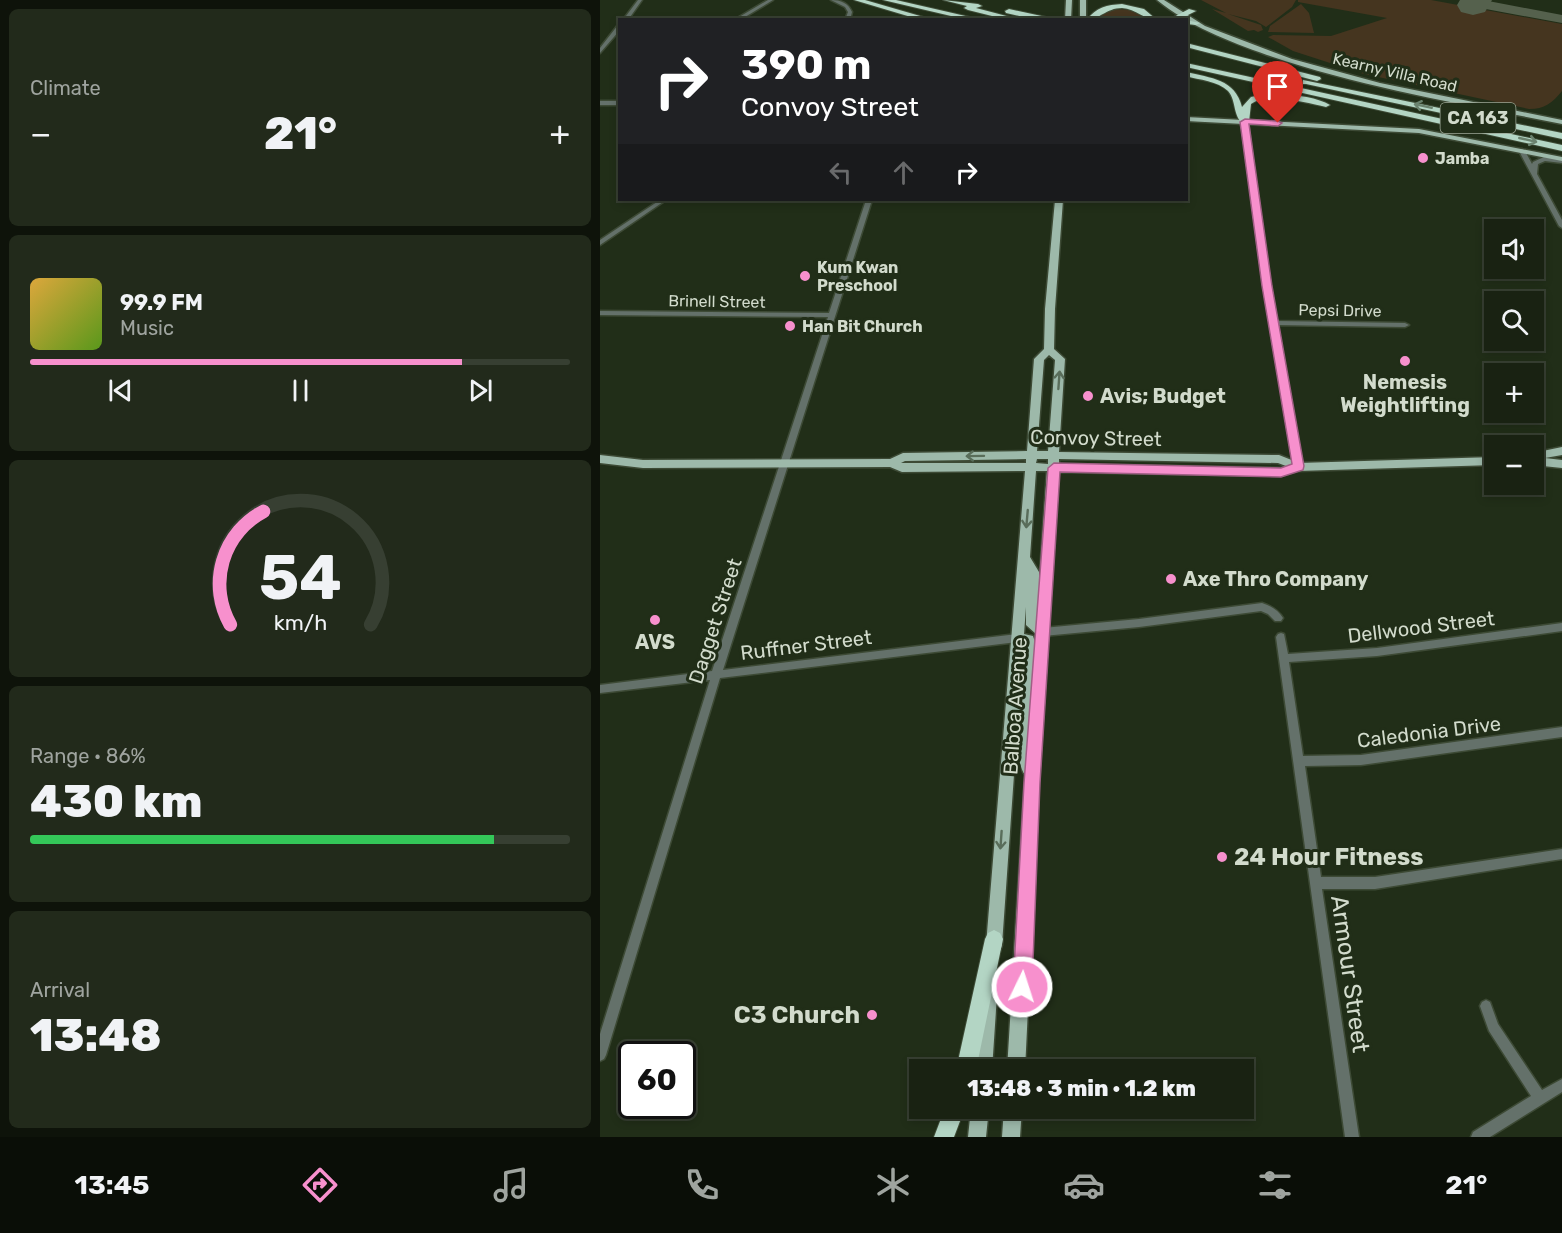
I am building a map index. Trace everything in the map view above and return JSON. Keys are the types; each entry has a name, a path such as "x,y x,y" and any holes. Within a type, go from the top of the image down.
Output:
{"highway":[{"path":"857,0 932,18"},
{"path":"886,0 971,18"},
{"path":"929,0 1032,18"},
{"path":"946,0 1017,16"},
{"path":"972,0 1017,16"},
{"path":"1091,18 1100,10 1119,7 1141,10 1153,18"},
{"path":"898,10 924,18"},
{"path":"1188,16 1196,23"},
{"path":"1188,46 1361,89 1394,100"},
{"path":"1188,50 1262,65"},
{"name":"CA 163","path":"1188,56 1562,136"},
{"name":"CA 163","path":"1188,65 1562,148"},
{"path":"1188,74 1282,90 1294,89"},
{"path":"1188,75 1213,81 1230,89 1245,122"},
{"path":"1245,122 1246,106 1250,101 1270,96 1391,116 1408,114"},
{"path":"968,1059 994,939"},
{"path":"944,1137 951,1119"}],"main road":[{"path":"1068,18 1069,0"},
{"path":"1083,0 1083,18"},
{"name":"Kearny Villa Road","path":"1160,0 1226,35"},
{"name":"Kearny Villa Road","path":"1174,0 1188,16"},
{"name":"Kearny Villa Road","path":"1196,23 1296,62 1346,76 1562,122"},
{"path":"1188,119 1409,130 1435,133 1562,160"},
{"name":"Balboa Avenue","path":"984,1059 1040,359 1049,350 1059,201"},
{"name":"Balboa Avenue","path":"1017,1059 1060,360 1049,350"},
{"path":"1544,456 1562,451"},
{"name":"Convoy Street","path":"601,458 644,464 892,463 902,468 1032,461 1281,472 1298,466 1484,461"},
{"path":"1544,461 1562,464"},
{"path":"1023,556 1033,572 1032,625 1043,632"},
{"path":"1017,638 1028,640 1030,648 1024,746 1032,783"},
{"path":"977,1137 979,1119"},
{"path":"1011,1137 1012,1119"}],"street":[{"path":"626,18 640,0"},
{"path":"740,18 771,0"},
{"path":"832,0 847,6 850,12 848,18"},
{"path":"600,51 618,28"},
{"path":"600,103 618,103"},
{"path":"1245,122 1273,323 1298,466"},
{"path":"1522,151 1562,226"},
{"path":"1536,178 1535,163 1544,159 1562,160"},
{"path":"600,243 662,201"},
{"name":"Dagget Street","path":"600,1055 716,675 869,201"},
{"name":"Brinell Street","path":"600,313 833,315"},
{"name":"Pepsi Drive","path":"1273,323 1406,325"},
{"path":"1043,632 1139,623 1262,607 1271,611 1278,618"},
{"name":"Dellwood Street","path":"1284,658 1377,652 1562,627"},
{"name":"Ruffner Street","path":"600,689 1017,638"},
{"name":"Armour Street","path":"1281,638 1352,1137"},
{"name":"Caledonia Drive","path":"1300,761 1361,760 1562,732"},
{"path":"1316,883 1375,883 1562,854"},
{"path":"1486,1006 1493,1027 1540,1098"},
{"path":"1478,1137 1562,1085"}],"shaded area":[{"path":"1201,0 1296,0 1292,7 1266,27 1256,21 1228,14 1261,25 1263,30 1258,32 1248,31 1212,9 1226,13"},
{"path":"1298,0 1431,0 1562,24 1562,91 1548,104 1529,109 1364,74 1293,51 1268,37 1273,35 1331,36 1387,18 1298,2"},
{"path":"1301,4 1309,13 1314,33 1268,32 1270,26"},
{"path":"1112,9 1135,10 1149,18 1094,18 1096,14"}],"taxiway":[{"path":"1476,0 1480,4 1562,19"}],"runway":[{"path":"1473,5 1476,0"}],"place":[{"name":"Jamba","path":"1423,158"},
{"name":"Kum Kwan Preschool","path":"805,276"},
{"name":"Han Bit Church","path":"790,326"},
{"name":"Nemesis Weightlifting","path":"1405,361"},
{"name":"Avis; Budget","path":"1088,396"},
{"name":"Axe Thro Company","path":"1171,579"},
{"name":"AVS","path":"655,620"},
{"name":"24 Hour Fitness","path":"1222,857"},
{"name":"C3 Church","path":"872,1015"}],"route":[{"path":"1022,987 1032,783 1054,468 1281,472 1298,466 1267,286 1245,122 1278,123"}]}
